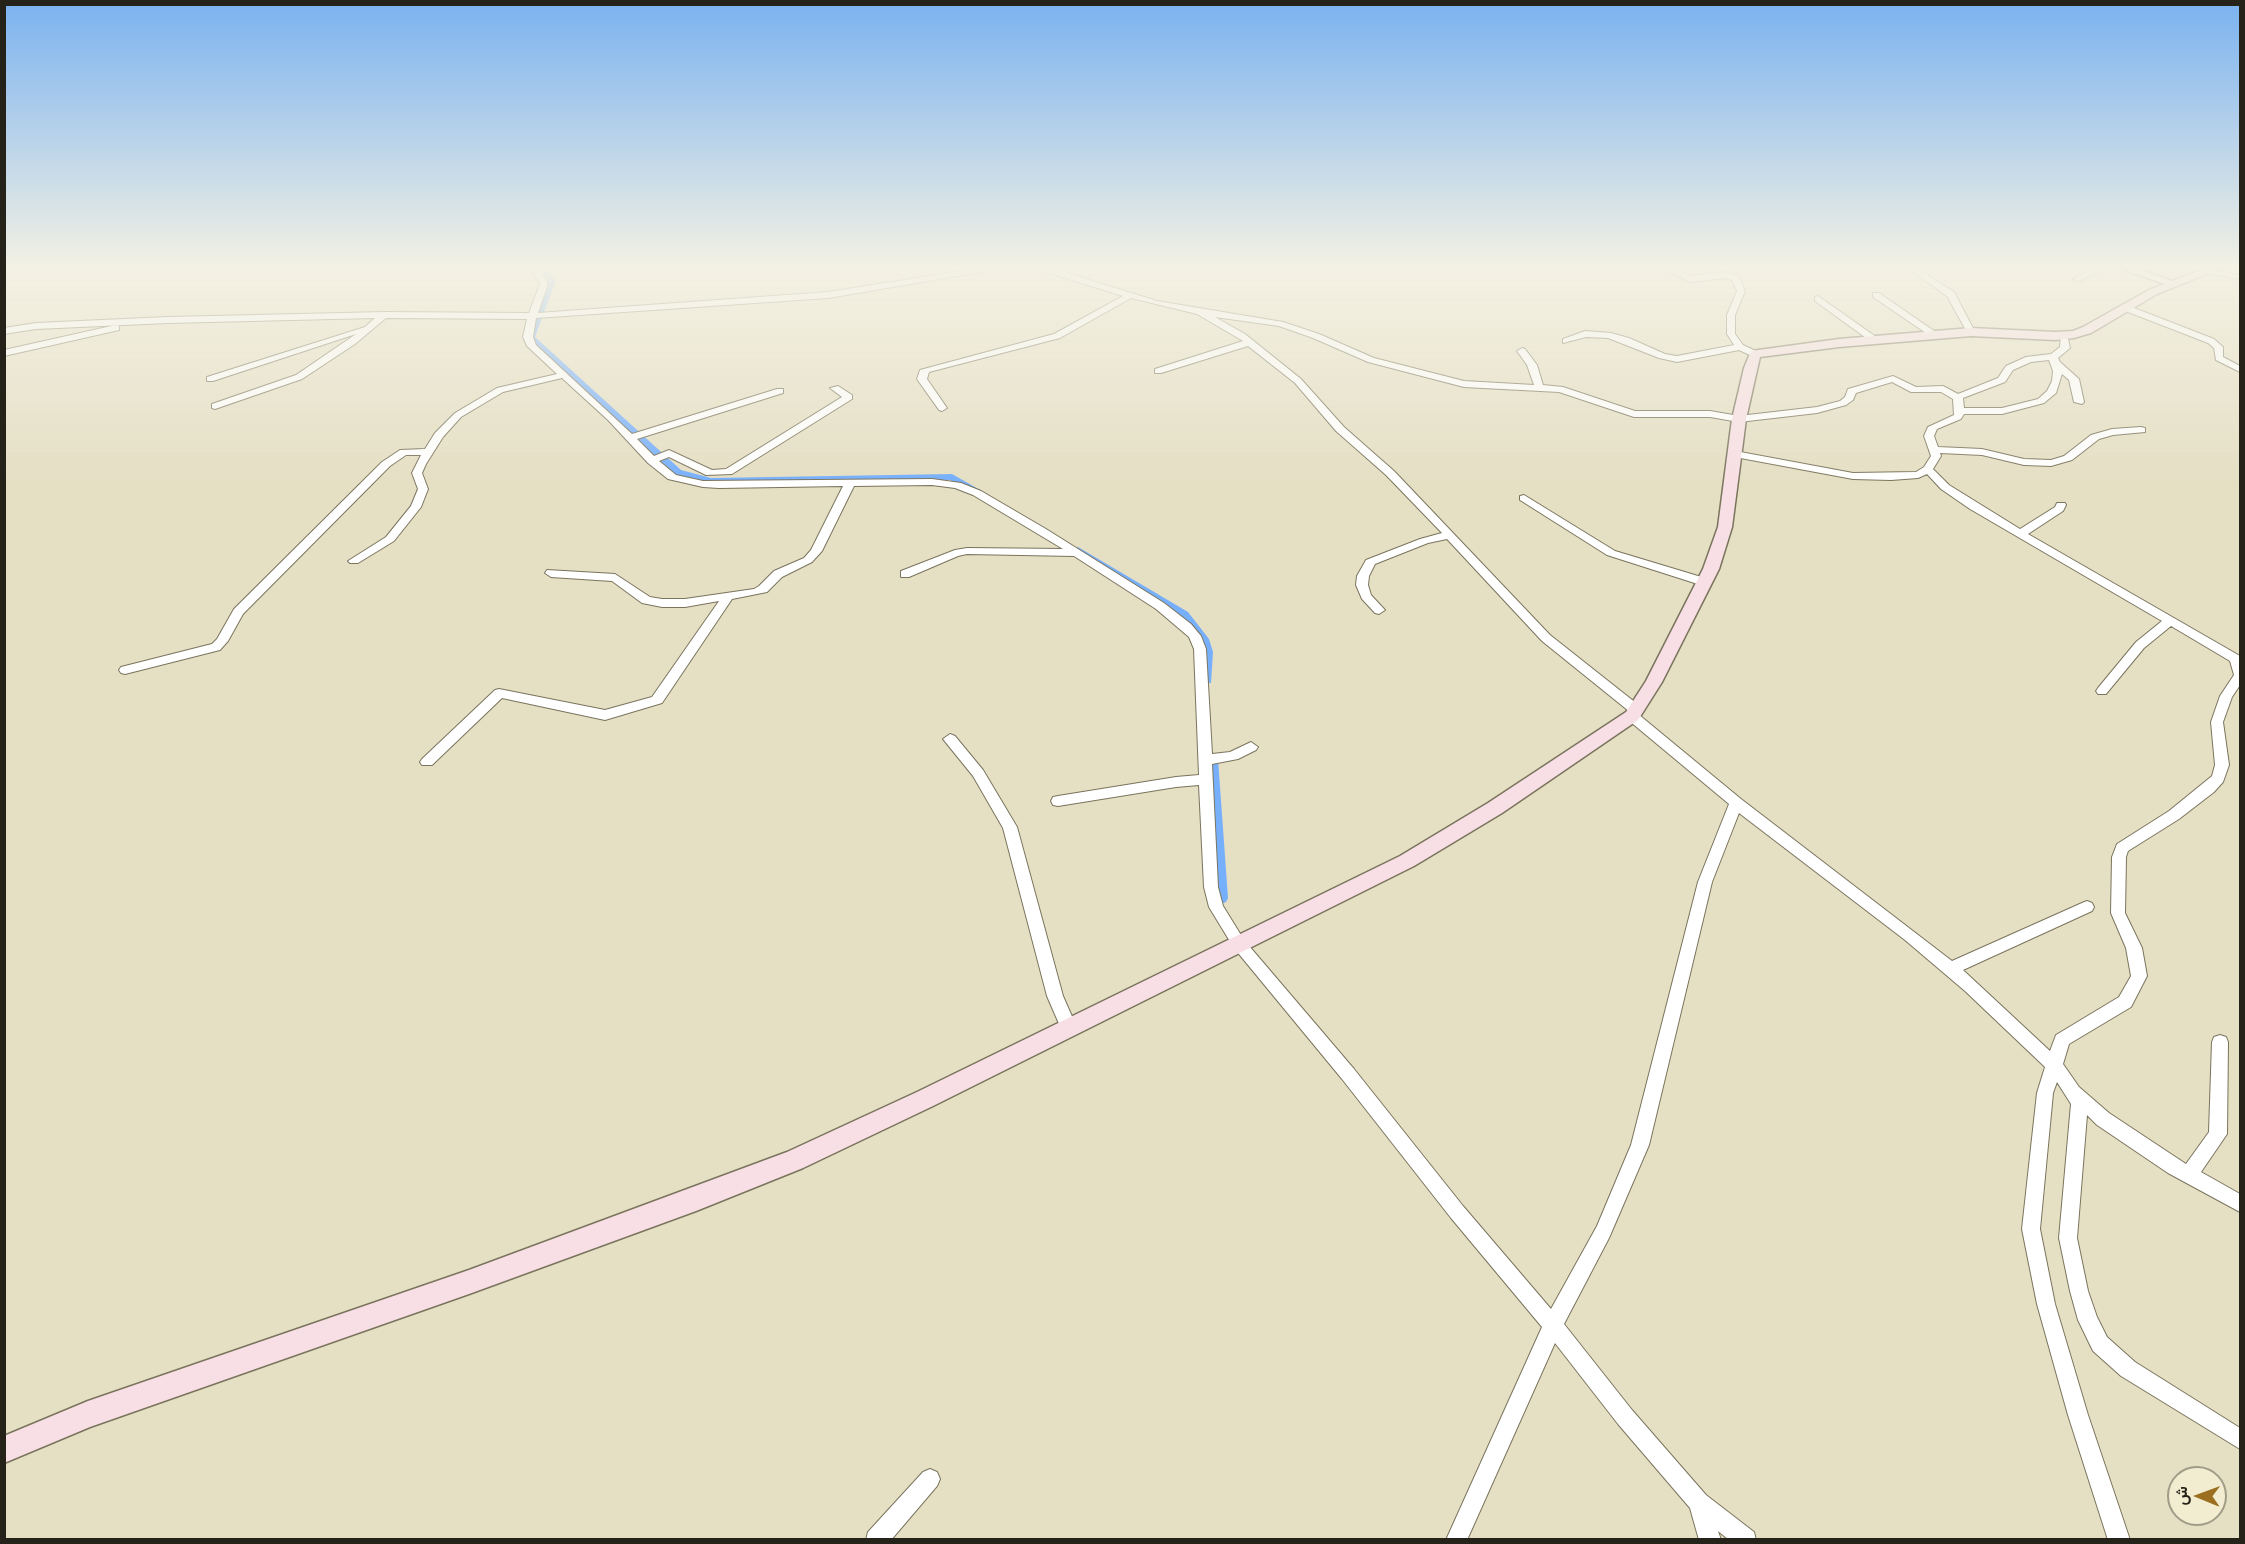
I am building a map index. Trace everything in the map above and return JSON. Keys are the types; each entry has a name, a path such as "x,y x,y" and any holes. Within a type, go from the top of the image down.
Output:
{"main road":[{"path":"4,1450 120,1402 469,1282 696,1199 795,1160 1069,1028 1407,861 1451,836 1634,713 1654,682 1704,582 1725,527 1747,350 1875,341"}],"street":[{"path":"4,353 65,341"},
{"path":"210,379 327,341"},
{"path":"215,406 299,377 353,341"},
{"path":"529,341 652,461 672,477 703,484 932,482 957,485 977,493 1077,553 1160,606 1195,636 1200,649 1210,887 1216,907 1239,944 1348,1074 1457,1212 1553,1325 1613,1403 1699,1502 1746,1539"},
{"path":"942,408 922,379 925,370 1037,341"},
{"path":"1328,341 1378,363 1464,384 1492,387 1539,387 1568,391 1634,414 1710,414 1739,419 1834,407 1850,398 1851,391 1893,379 1914,390 1943,389 1948,394 1958,397 2002,380 2009,368 2029,359 2055,360 2073,379 2079,402"},
{"path":"1630,341 1662,356 1677,359 1710,351 1747,350"},
{"path":"1737,341 1747,350"},
{"path":"2055,360 2065,348 2064,341"},
{"path":"2211,341 2218,347 2219,358 2241,369"},
{"path":"1158,371 1250,342 1298,381 1340,429 1390,473 1546,638 1736,803 1950,969 2054,1065 2073,1090 2103,1119 2189,1175 2241,1203"},
{"path":"1522,351 1532,365 1539,387"},
{"path":"1960,411 1991,412 2034,405 2050,393 2055,386 2058,371 2055,360"},
{"path":"354,561 390,538 416,507 423,489 417,473 451,422 483,398 500,390 563,375"},
{"path":"652,461 669,453 710,473 728,472 849,397 835,388"},
{"path":"630,438 780,391"},
{"path":"1735,454 1818,470 1871,477 1918,475 1929,470 1936,456 1929,436 1933,427 1958,417 1960,411 1958,397"},
{"path":"1935,450 1982,452 2024,462 2051,463 2068,458 2096,437 2112,432 2141,430"},
{"path":"125,670 216,647 222,641 238,612 386,464 404,453 429,452"},
{"path":"1929,470 1959,498 2019,535 2236,659"},
{"path":"551,573 615,578 646,600 662,603 685,603 763,589 778,574 808,560 816,551 849,484"},
{"path":"1524,498 1611,553 1704,582"},
{"path":"2019,535 2059,509 2061,505"},
{"path":"1379,610 1366,596 1362,585 1363,576 1370,562 1424,541 1449,535"},
{"path":"906,574 955,553 967,551 1077,553"},
{"path":"428,762 499,693 605,715 657,700 671,676 728,597"},
{"path":"2102,691 2140,645 2170,621"},
{"path":"2119,1539 2078,1416 2046,1304 2031,1229 2045,1093 2062,1040 2125,1002 2139,976 2134,948 2118,913 2116,892 2119,856 2122,848 2174,815 2209,788 2218,778 2222,765 2217,722 2226,696 2240,675 2236,659 2241,646"},
{"path":"950,739 978,773 1010,827 1054,996 1069,1028"},
{"path":"1204,760 1233,756 1251,747"},
{"path":"1058,801 1167,783 1205,780"},
{"path":"1456,1539 1553,1325 1603,1232 1640,1145 1705,882 1736,803"},
{"path":"1950,969 2087,907"},
{"path":"2189,1175 2218,1134 2220,1042"},
{"path":"2073,1090 2079,1104 2068,1238 2079,1291 2088,1320 2100,1344 2128,1369 2241,1439"},
{"path":"876,1539 930,1479"},
{"path":"1699,1502 1710,1539"}],"waterway":[{"path":"533,341 677,472 711,481 952,477 984,495"},
{"path":"1078,550 1184,615 1203,639 1207,652 1207,680"},
{"path":"1211,759 1221,898"}]}
